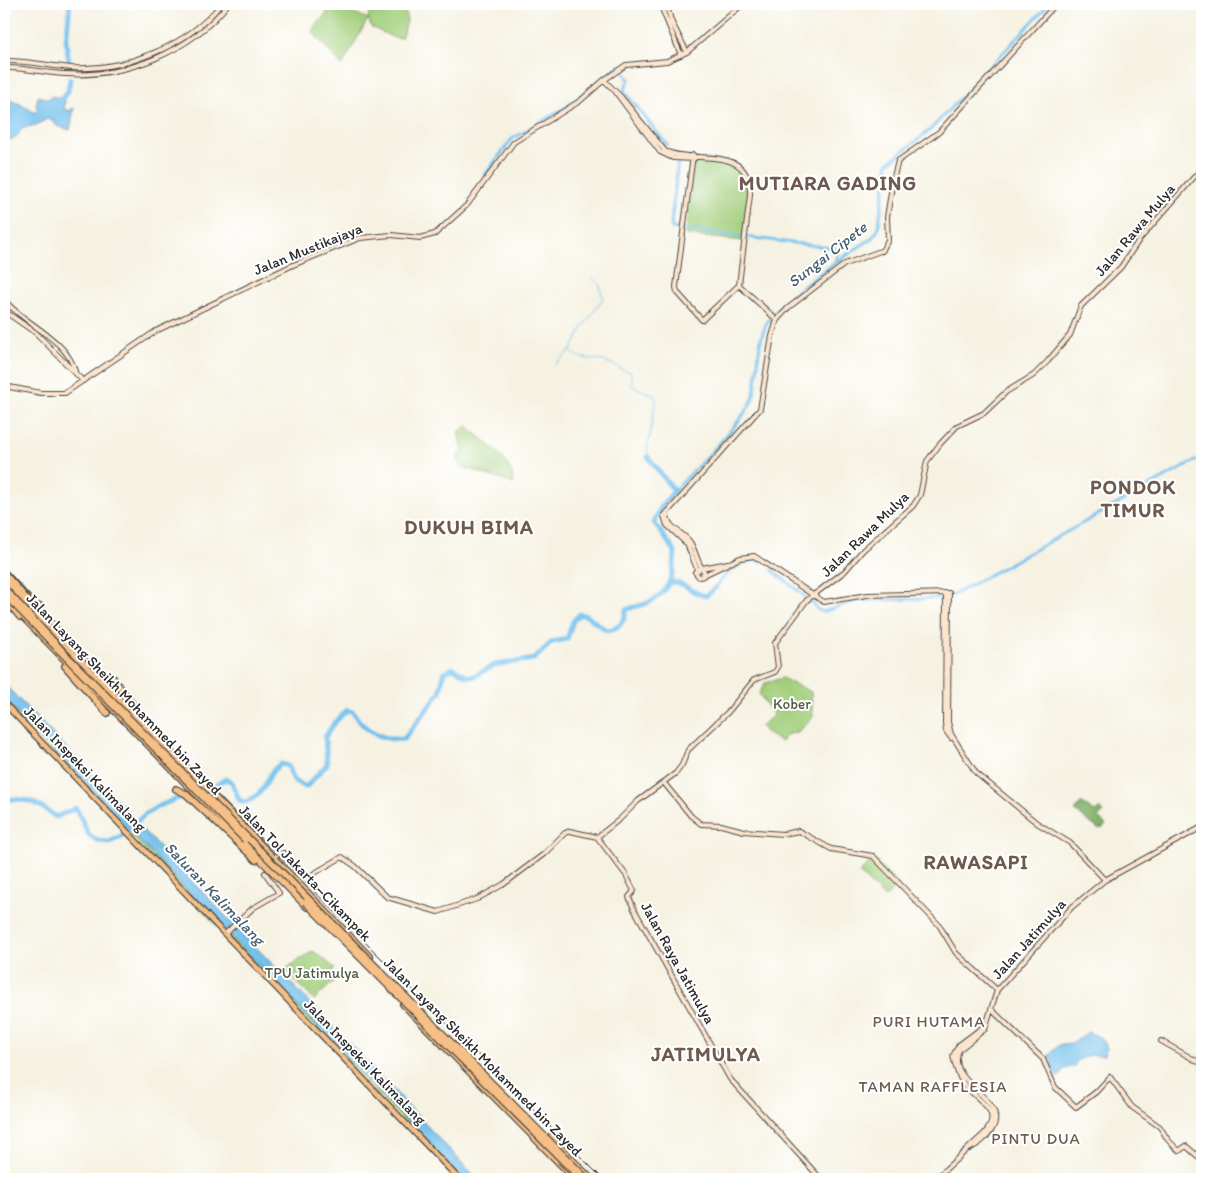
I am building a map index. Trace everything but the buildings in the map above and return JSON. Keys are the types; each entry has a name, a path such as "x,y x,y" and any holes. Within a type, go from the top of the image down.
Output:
{"highway":[{"path":"4,574 32,605 42,606"},
{"name":"Jalan Tol Jakarta–Cikampek","path":"4,581 204,787 591,1179"},
{"name":"Jalan Layang Sheikh Mohammed bin Zayed","path":"4,588 70,659 587,1179"},
{"path":"4,596 107,713"},
{"name":"Jalan Tol Jakarta–Cikampek","path":"4,596 194,797 202,801 576,1179"},
{"name":"Jalan Layang Sheikh Mohammed bin Zayed","path":"4,596 339,938 580,1179"},
{"path":"113,678 160,742"},
{"path":"176,789 194,797 254,859 261,860"}],"main road":[{"path":"4,61 75,68 127,62 146,56 175,41 201,24 221,4"},
{"path":"4,68 67,74 114,71 136,65 157,58 194,37 215,20 228,4"},
{"path":"660,4 681,56"},
{"path":"666,4 672,23 687,52"},
{"name":"Jalan Mustikajaya","path":"4,386 41,393 61,394 156,331 293,265 360,238 383,235 420,238 435,234 467,204 514,142 580,101 621,68 630,64 668,61 681,56 743,4"},
{"path":"704,574 689,541 667,520 668,510 760,409 776,320 788,308 844,266 883,250 888,240 887,217 892,180 898,161 939,132 1056,4"},
{"path":"667,25 671,27 672,23"},
{"path":"604,80 617,94 660,152 673,158 693,157 701,157 721,159 734,163 743,169 748,176 750,195 740,285 710,314 696,314 676,289 693,157"},
{"name":"Jalan Rawa Mulya","path":"597,837 681,767 688,750 728,712 754,680 776,671 775,643 810,597 845,571 859,553 910,510 920,494 930,456 957,426 984,413 1006,392 1034,375 1048,361 1070,335 1081,306 1121,267 1139,240 1202,168"},
{"path":"740,285 776,320"},
{"path":"5,301 11,311 36,332 83,381"},
{"path":"5,301 4,310 11,311 39,328 68,357 76,372"},
{"path":"36,332 39,328"},
{"path":"700,568 696,576 701,577 704,574 749,556 757,556 810,597 825,602 867,595 948,596 945,723 948,735 958,744 976,773 1037,823 1070,843 1105,880"},
{"path":"700,568 733,562"},
{"name":"Jalan Inspeksi Kalimalang","path":"4,703 38,742 140,843 459,1179"},
{"path":"664,783 691,816 701,824 719,825 744,832 783,834 799,831 830,850 873,856 938,925 956,953 997,990"},
{"name":"Jalan Jatimulya","path":"935,1179 969,1149 991,1133 995,1118 991,1105 965,1078 957,1055 959,1050 980,1034 987,1024 997,990 1061,917 1105,880 1202,827"},
{"path":"277,855 284,853 308,877 342,858 387,898 438,912 477,899 504,884 544,854 565,833 570,831 597,837"},
{"name":"Jalan Raya Jatimulya","path":"597,837 630,882 634,891 629,897 730,1079 821,1179"},
{"path":"225,933 253,908 278,893 265,872"},
{"path":"992,1010 1043,1059 1055,1087 1076,1107 1096,1092 1110,1077 1132,1107 1160,1127 1172,1146 1179,1151 1186,1146 1202,1160"},
{"path":"1161,1041 1202,1064"}],"green space":[{"path":"334,4 368,19 342,66 312,31"},
{"path":"374,4 405,4 407,22 401,38 392,37 371,27 368,17"},
{"path":"706,159 733,164 743,172 747,181 748,201 743,241 686,235 694,165 698,160"},
{"path":"468,426 503,458 512,474 514,484 463,467 458,463 458,455 463,451 458,432"},
{"name":"Kober","path":"782,678 811,692 813,717 799,731 786,735 781,742 764,731 761,726 774,715 759,694 765,683"},
{"path":"4,699 463,1179 459,1179 4,703"},
{"path":"1081,803 1095,812 1100,808 1104,812 1098,818 1106,825 1103,828 1098,829 1075,811"},
{"path":"873,859 898,884 885,898 859,873"},
{"name":"TPU Jatimulya","path":"313,951 335,968 329,975 333,982 314,1000 284,970"}],"water":[{"path":"38,96 48,99 52,96 65,99 64,108 68,111 74,108 70,130 57,126 49,118 36,125 22,128 15,137 10,140 4,140 4,97 27,107 33,112 38,110 36,106"},
{"path":"4,684 125,808 138,825 372,1067 377,1076 385,1081 477,1179 463,1179 4,699"},
{"path":"1088,1032 1100,1037 1107,1048 1104,1055 1091,1055 1078,1060 1074,1066 1064,1069 1061,1075 1057,1077 1050,1066 1052,1063 1049,1055 1059,1045 1072,1044"}],"waterway":[{"path":"69,63 66,42 70,4"},
{"name":"Sungai Cipete","path":"674,491 718,445 749,407 755,389 763,332 774,313 814,278 871,239 878,230 888,163 930,130 1049,4"},
{"path":"485,175 512,139 565,108 619,66 629,79 624,91 667,145"},
{"path":"59,102 68,91 70,79"},
{"path":"678,161 671,224 672,228 691,231"},
{"path":"691,230 833,248 838,252 835,263"},
{"path":"555,364 571,350 583,327 603,299 599,283 593,279"},
{"path":"570,351 579,357 604,361 631,372 632,386 654,395 656,399 647,445 648,457"},
{"path":"4,799 20,799 32,802 56,817 76,808 89,835 98,841 110,842 125,834 143,816 157,807 178,798 199,797 225,779 232,782 239,800 245,802 259,794 272,772 281,764 288,766 294,781 306,787 327,764 325,737 335,722 347,710 353,712 362,724 374,733 388,738 404,739 440,692 444,672 453,668 467,676 474,676 495,665 534,659 552,642 567,639 573,621 580,614 587,616 606,630 618,627 624,618 626,610 653,600 665,590 673,569 675,552 654,522 661,507 674,491 648,457"},
{"path":"772,570 823,612 855,601 943,598 953,595 1202,457"},
{"path":"716,587 724,577 742,563 748,561 761,562"},
{"path":"670,582 680,583 696,593 706,596 716,587"},
{"path":"1086,1174 1097,1179"}],"tram line":[{"path":"558,1163 574,1179"}],"railway":[{"path":"4,567 158,736 603,1179"}],"district":[{"name":"MUTIARA GADING","path":"828,183"},
{"name":"PONDOK TIMUR","path":"1133,498"},
{"name":"DUKUH BIMA","path":"469,527"},
{"name":"RAWASAPI","path":"976,862"},
{"name":"PURI HUTAMA","path":"929,1021"},
{"name":"JATIMULYA","path":"706,1054"},
{"name":"TAMAN RAFFLESIA","path":"933,1086"},
{"name":"PINTU DUA","path":"1036,1138"}],"water label":[{"name":"Saluran Kalimalang","path":"215,893"}]}
